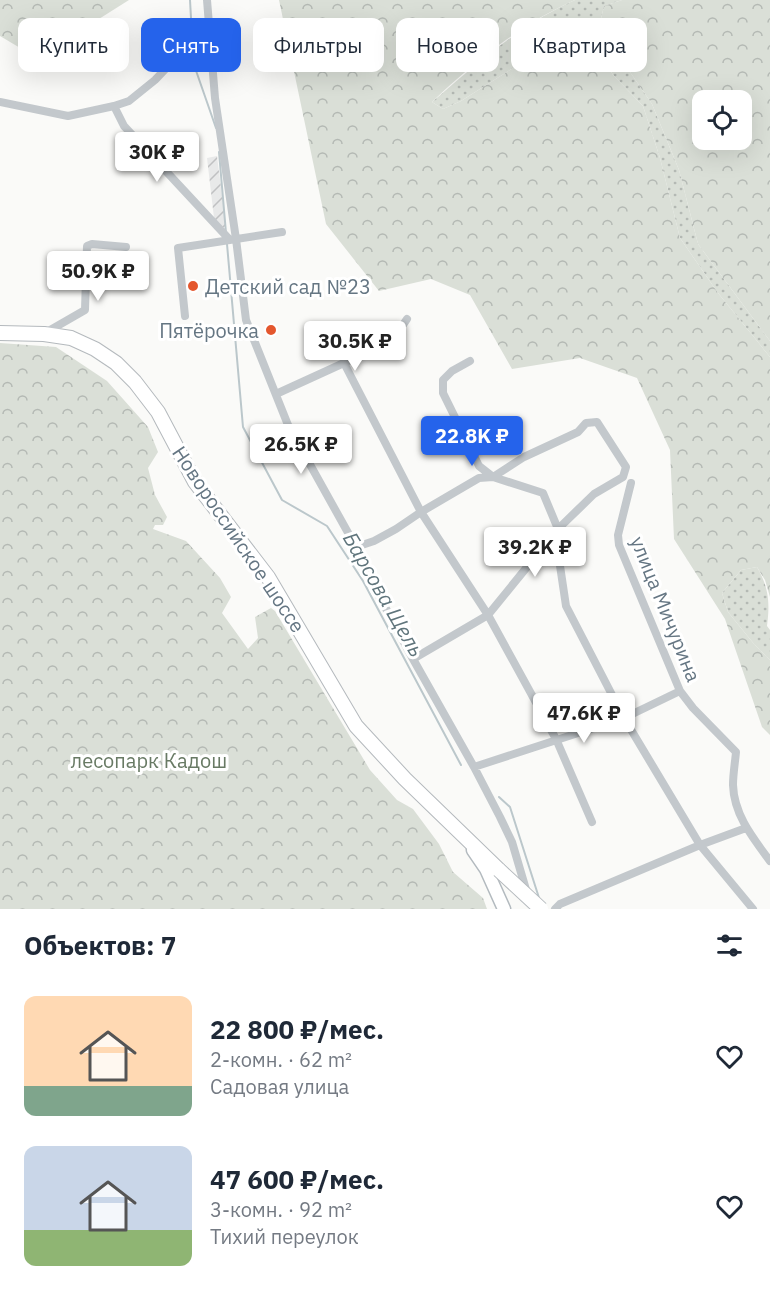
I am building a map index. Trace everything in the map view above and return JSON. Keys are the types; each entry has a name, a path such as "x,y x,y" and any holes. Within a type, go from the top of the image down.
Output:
{"highway":[{"name":"Новороссийское шоссе","path":"0,333 44,333 71,338 95,349 116,363 147,395 195,482 268,577 356,726 375,749 541,909"}],"main road":[{"name":"Новороссийское шоссе","path":"464,836 486,869 504,909"}],"street":[{"path":"207,0 209,18"},
{"path":"0,102 68,116 114,106 129,100 163,72"},
{"path":"213,72 233,239 246,320 288,425 356,547 376,590 512,842 532,909"},
{"path":"114,106 124,126 233,239"},
{"path":"185,316 178,248 282,232"},
{"path":"44,333 85,310 87,246 92,244 126,247"},
{"path":"276,394 392,340 407,319"},
{"path":"470,361 452,371 443,380 442,393 479,466 492,477"},
{"path":"344,363 421,512 488,615 556,739 592,822"},
{"path":"413,659 488,615 558,529 594,494 622,477 626,467 597,422 586,423 578,432 524,457 492,477"},
{"path":"356,547 396,530 421,512 479,478 492,477 543,493 558,529"},
{"name":"улица Мичурина","path":"631,483 618,535 619,545 680,691 693,708 736,752 733,784 735,804 746,828 770,861"},
{"path":"545,544 559,559 566,606 624,718 700,845 753,909"},
{"path":"474,768 624,718 680,691"},
{"path":"555,909 560,904 746,828"}],"shaded area":[{"path":"217,156 226,227 219,227 214,218 207,158"}],"green space":[{"path":"0,0 129,0 100,18 18,18 18,47 0,36"},
{"path":"279,0 575,0 539,18 511,18 511,36 499,45 499,18 396,18 396,72 465,72 432,102 443,109 461,101 511,69 511,72 611,72 643,106 660,158 680,238 718,293 770,357 770,597 765,580 757,567 741,570 722,593 728,612 770,660 770,735 762,727 725,619 674,539 670,450 637,378 580,358 512,369 470,295 431,279 379,291 326,224 294,72 384,72 384,18 283,18"},
{"path":"575,0 622,0 604,6 601,18 541,18"},
{"path":"622,0 770,0 770,341 698,244 679,170 652,104 630,72 647,72 647,18 601,18 604,6"},
{"path":"511,38 511,69 461,101 443,109 432,102 467,72 499,72 499,47"},
{"path":"611,72 630,72 652,104 679,170 698,244 770,341 770,357 718,293 680,238 660,158 643,106"},
{"name":"лесопарк Кадош","path":"0,343 56,347 107,381 148,427 158,452 148,468 155,495 167,517 163,525 155,525 153,529 186,541 220,578 231,597 222,613 248,649 258,638 255,617 271,608 275,611 370,770 397,800 413,809 439,844 453,872 483,898 487,909 0,909"},
{"path":"757,567 768,596 767,626 770,630 770,660 728,612 722,593 741,570"}],"waterway":[{"name":"Барсова Щель","path":"190,0 191,18"},
{"name":"Барсова Щель","path":"196,72 216,128"},
{"name":"Барсова Щель","path":"219,152 226,233"},
{"name":"Барсова Щель","path":"227,244 243,427 282,500 327,526 363,581 461,765"},
{"name":"Барсова Щель","path":"499,797 510,807 540,901"}],"place":[{"name":"Детский сад №23","path":"193,286"},
{"name":"Пятёрочка","path":"271,330"}]}
